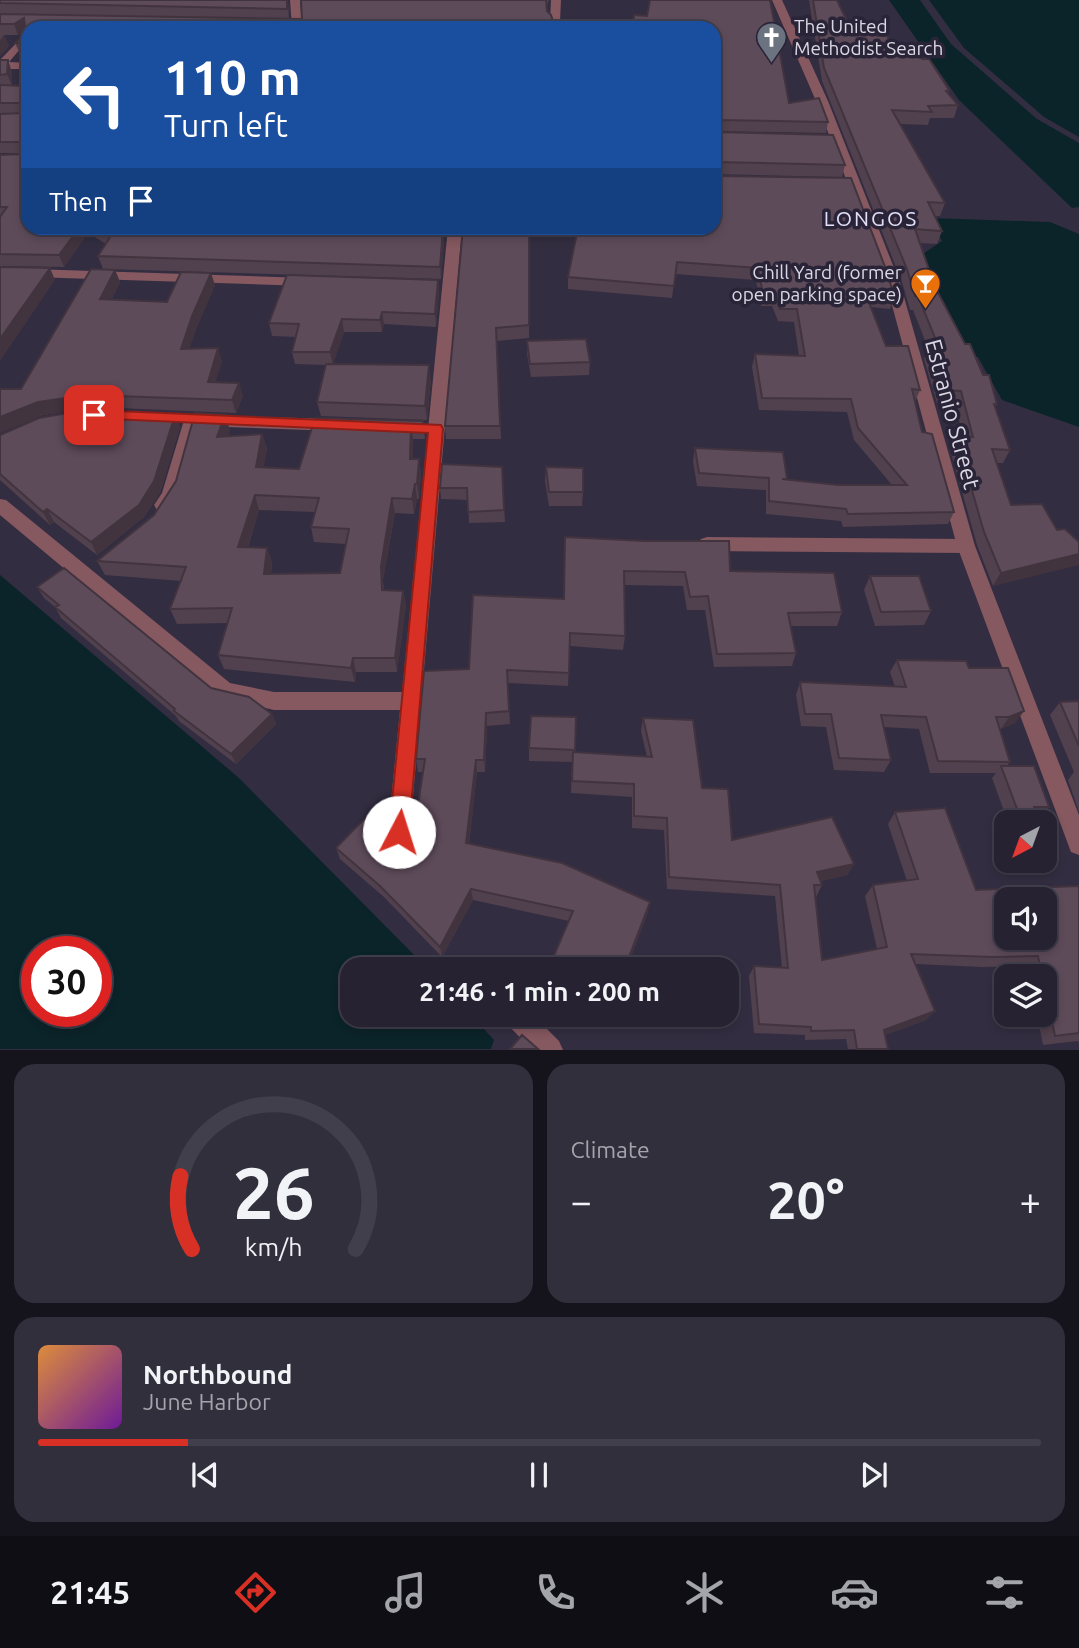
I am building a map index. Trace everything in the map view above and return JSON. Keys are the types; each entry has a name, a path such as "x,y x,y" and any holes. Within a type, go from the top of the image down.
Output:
{"street":[{"path":"295,0 297,21"},
{"path":"555,21 556,0"},
{"name":"Estranio Street","path":"777,0 848,184 893,283 966,546 1079,844"},
{"path":"0,65 21,40"},
{"path":"0,65 21,66"},
{"path":"399,832 411,701 429,429 442,286 453,235"},
{"path":"0,272 327,282"},
{"path":"152,524 170,495 185,420 355,426"},
{"path":"0,505 85,578 225,691 274,701 411,701"},
{"path":"688,544 966,546"},
{"path":"85,578 104,563"},
{"path":"528,1027 550,1049"}],"shaded area":[{"path":"889,0 920,0 951,44 1037,119 1079,143 1079,207 1072,208 959,100"},
{"path":"929,0 1079,0 1079,137 1044,117 964,48"},
{"path":"930,218 1050,222 1079,234 1079,427 1002,400 978,357 964,357 917,258 942,241"},
{"path":"0,575 239,778 416,957 340,957 340,1027 482,1027 494,1040 491,1049 0,1049"}],"building":[{"path":"0,0 287,0 287,9 0,3"},
{"path":"301,0 546,0 547,11 553,21 24,21 24,18 14,24 0,24 0,14 302,19"},
{"path":"650,0 770,0 789,103 819,98 828,122 721,120 721,21 634,21 634,15 647,16"},
{"path":"813,0 837,0 853,34 875,33 877,36 887,36 893,47 914,47 922,59 929,59 949,90 946,91 958,105 928,106 932,112 892,110 945,203 928,202 942,231 915,229 935,287 965,344 970,344 983,375 989,375 997,404 994,404 1010,450 992,449 1011,505 1042,504 1057,530 1065,529 1079,542 1079,554 1001,573 984,532 956,435 973,437 961,391 942,390 929,345 938,345 918,296 915,296 907,269 824,68"},
{"path":"0,60 8,60 7,74 0,75"},
{"path":"0,85 21,86 21,103 0,103"},
{"path":"21,113 21,142 0,142 0,114"},
{"path":"721,132 833,135 845,165 721,162"},
{"path":"21,154 21,235 74,235 59,255 0,254 0,217 7,207 0,207 0,155"},
{"path":"721,176 851,178 894,296 866,295 886,346 908,346 920,390 912,389 922,432 932,434 954,512 848,514 846,509 769,501 769,478 699,473 695,448 783,452 787,479 782,479 838,485 907,485 858,428 851,399 762,398 755,354 805,356 797,309 780,309 775,294 763,294 758,268 677,262 674,286 568,277 577,235 721,235"},
{"path":"106,235 442,235 440,267 98,256 110,237"},
{"path":"462,235 529,235 529,325 496,328 500,426 445,426"},
{"path":"0,267 50,268 0,339"},
{"path":"91,269 115,270 100,299 167,302 181,272 211,273 181,349 218,348 208,382 239,383 232,400 87,395 38,402 0,417 0,389 21,389"},
{"path":"287,275 438,280 435,314 382,312 380,320 342,319 330,352 292,352 299,324 269,323"},
{"path":"586,339 590,362 530,364 527,341"},
{"path":"326,364 429,365 425,406 317,402"},
{"path":"73,412 175,415 154,481 139,505 91,542 47,509 43,512 0,474 0,435 39,418"},
{"path":"195,413 225,415 217,437 262,434 256,467 299,469 315,418 423,421 423,424 411,424 410,459 419,459 417,484 412,499 392,498 381,566 382,590 403,591 395,658 353,658 351,668 218,655 232,608 170,609 186,567 97,561 154,515 176,481","holes":["255,495 319,498 311,527 349,529 340,573 264,574 267,548 238,547"]},
{"path":"442,464 502,467 504,510 468,512 467,488 440,488"},
{"path":"546,467 583,468 583,492 549,492"},
{"path":"565,537 729,541 730,571 834,573 842,612 788,613 796,653 717,654 708,596 690,597 685,572 624,571 625,636 570,633 569,673 507,670 509,711 486,713 484,760 476,760 466,843 562,863 650,902 629,957 553,957 573,911 471,889 440,947 380,886 336,848 368,815 411,850 425,759 416,759 424,671 469,669 473,595 564,599"},
{"path":"64,568 211,688 249,697 272,714 231,754 174,711 175,709 55,607 59,605 37,587"},
{"path":"870,576 919,576 931,611 881,612"},
{"path":"897,660 966,661 969,668 1008,668 1024,711 1009,717 996,717 1010,762 938,761 926,717 881,715 891,760 839,758 831,714 805,714 800,682 906,687"},
{"path":"1079,701 1079,746 1060,702"},
{"path":"531,716 576,717 575,750 529,748"},
{"path":"643,718 693,720 702,788 728,789 732,840 832,817 854,864 817,872 822,885 814,885 822,960 887,947 873,885 918,879 895,812 945,808 976,890 994,889 994,950 1057,950 1057,887 1053,887 1079,886 1079,1033 1055,1036 1053,1027 1057,1027 1057,964 1040,964 1038,956 911,954 935,1011 884,1030 888,1049 857,1049 854,1030 811,1031 811,1027 759,1024 754,966 788,968 780,885 669,877 667,818 634,816 634,784 572,781 573,752 652,757"},
{"path":"1001,766 1034,766 1049,807 1018,810"},
{"path":"522,1035 538,1049 510,1049"}],"place":[{"name":"The United Methodist Search","path":"771,64"},
{"name":"Chill Yard (former open parking space)","path":"925,310"}],"district":[{"name":"LONGOS","path":"871,218"}],"route":[{"path":"94,415 436,429 399,832"}]}
